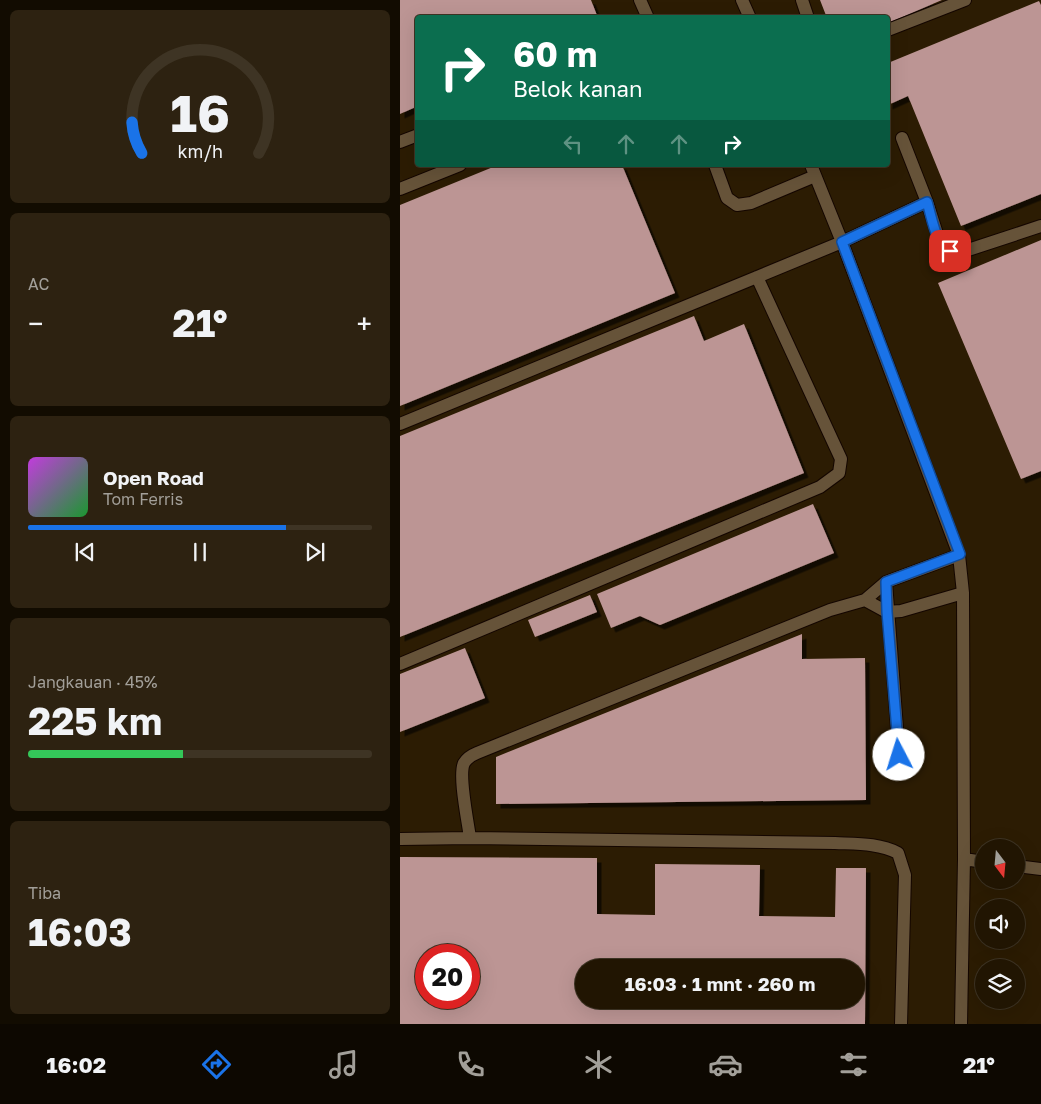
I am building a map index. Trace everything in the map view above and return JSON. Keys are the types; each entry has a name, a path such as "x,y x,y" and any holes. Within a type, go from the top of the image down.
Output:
{"street":[{"path":"640,0 647,15"},
{"path":"742,0 749,15"},
{"path":"802,0 807,15"},
{"path":"890,29 965,0"},
{"path":"400,142 415,136"},
{"path":"902,138 927,202 939,240 945,248 955,253 967,251 1041,226"},
{"path":"400,189 455,167"},
{"path":"716,167 727,198 737,205 751,203 813,170 960,554 963,593 964,859 961,1024"},
{"path":"400,424 842,242 927,202"},
{"path":"400,664 820,487 839,473 841,459 757,277"},
{"path":"470,838 462,771 464,763 476,753 830,610 865,600 886,582 960,554"},
{"path":"886,582 899,755"},
{"path":"865,600 887,612 900,611 963,593"},
{"path":"400,839 470,838 835,843 890,848 898,853 906,876 901,1024"},
{"path":"964,859 975,861"},
{"path":"1025,867 1041,869"}],"building":[{"path":"400,0 591,0 597,15 415,15 415,107 400,114"},
{"path":"820,0 942,0 890,22 890,15 826,15"},
{"path":"1039,1 1041,5 1041,194 961,226 908,96 890,104 890,62"},
{"path":"493,167 623,167 675,293 400,406 400,205"},
{"path":"1041,240 1041,471 1021,479 938,283"},
{"path":"694,316 704,341 744,324 804,473 400,637 400,436"},
{"path":"813,504 834,553 660,625 640,616 611,628 597,594"},
{"path":"590,595 597,612 535,637 528,620"},
{"path":"802,634 802,659 865,658 866,800 496,804 496,757"},
{"path":"465,648 485,698 400,732 400,674"},
{"path":"400,857 597,858 597,914 655,915 655,864 760,865 759,916 835,917 836,868 866,868 865,1024 400,1024"}],"route":[{"path":"899,755 886,582 960,554 842,242 927,202 939,240 950,251"}]}
